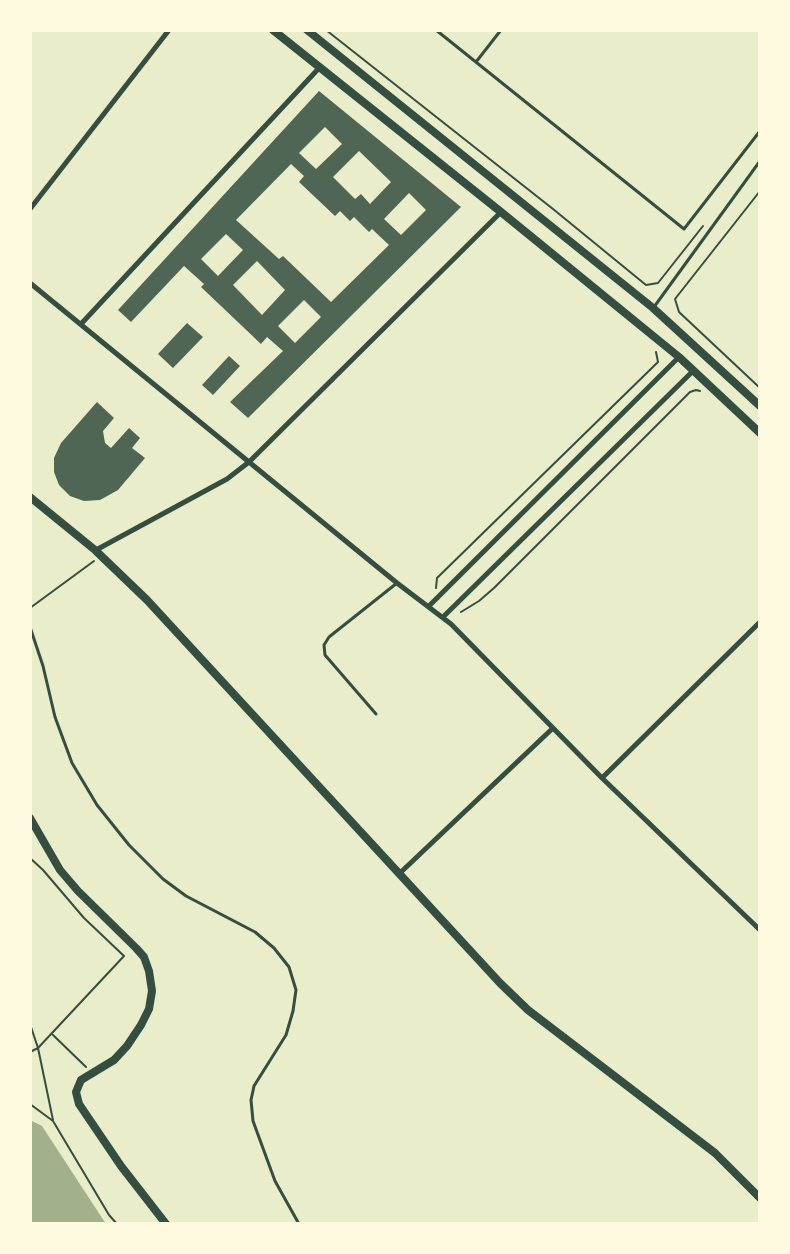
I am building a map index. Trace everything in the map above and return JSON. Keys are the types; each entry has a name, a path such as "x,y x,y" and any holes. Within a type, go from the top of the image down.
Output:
{"main road":[{"path":"273,30 679,357 760,433"},
{"path":"307,30 653,308 760,406"},
{"path":"30,497 98,553 147,600 482,966 528,1010 715,1153 760,1198"},
{"path":"30,818 60,870 144,957 149,971 152,991 149,1009 141,1025 114,1060 81,1080 76,1092 79,1104 166,1224"}],"street":[{"path":"30,209 169,30"},
{"path":"81,324 320,67"},
{"path":"98,553 227,479 249,462 501,212"},
{"path":"30,283 397,583 443,617 602,778 760,930"},
{"path":"429,606 679,357"},
{"path":"443,617 694,370"},
{"path":"602,778 760,622"},
{"path":"399,874 553,728"}],"lane":[{"path":"436,30 684,229 760,131"},
{"path":"476,62 501,30"},
{"path":"653,308 760,161"},
{"path":"376,714 325,655 324,645 329,637 397,583"},
{"path":"30,627 55,717 72,763 97,805 129,845 163,879 196,902 255,932 274,948 289,967 296,990 293,1011 286,1035 254,1086 251,1100 253,1121 275,1181 299,1224"}],"path":[{"path":"326,30 646,285 658,283 704,224"},
{"path":"760,191 675,299 679,312 760,388"},
{"path":"435,588 437,578 658,362 655,349"},
{"path":"461,612 494,588 690,392 696,390 703,393"},
{"path":"30,608 98,553"},
{"path":"30,858 84,918 124,956 38,1048 30,1052"},
{"path":"30,1024 53,1121 117,1224"},
{"path":"51,1033 92,1073"},
{"path":"30,1104 53,1121"}],"shaded area":[{"path":"30,1120 42,1126 106,1224 30,1224"}],"building":[{"path":"319,91 461,207 248,418 230,402 283,351 267,337 261,344 201,287 204,284 184,266 131,322 118,310","holes":["325,127 342,144 316,169 299,153","359,151 391,182 370,204 361,194 355,199 333,177","291,164 304,176 299,182 335,216 340,211 350,221 354,217 389,245 331,302 283,256 279,259 236,220","409,193 426,210 401,235 384,219","226,234 243,250 218,276 201,259","257,261 285,290 262,315 233,285","304,300 321,317 295,343 278,326"]},
{"path":"187,323 203,337 173,368 158,354"},
{"path":"229,356 240,366 213,395 202,385"},
{"path":"97,402 114,418 103,431 105,443 111,448 129,428 140,438 132,448 145,458 118,490 100,500 84,501 70,496 59,485 54,472 54,458 61,443"}]}
